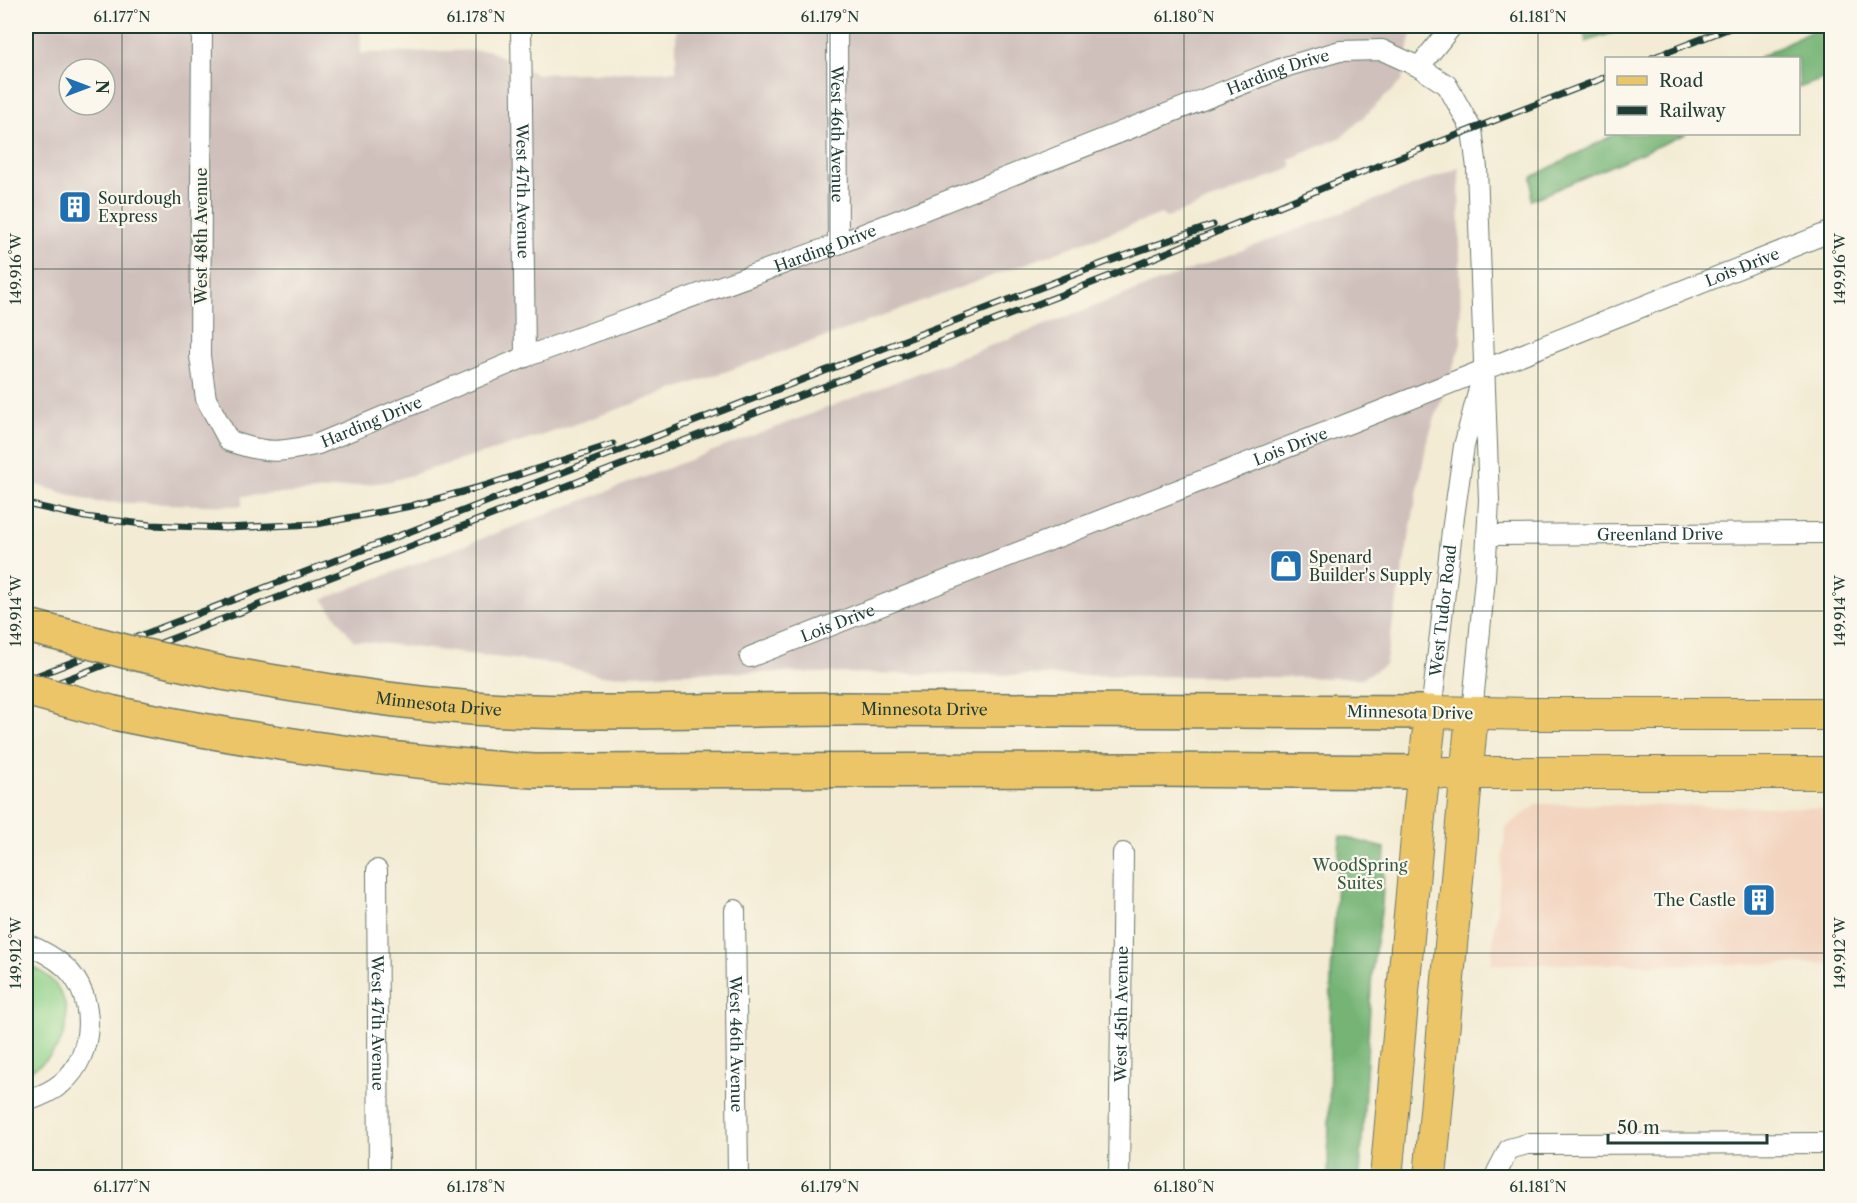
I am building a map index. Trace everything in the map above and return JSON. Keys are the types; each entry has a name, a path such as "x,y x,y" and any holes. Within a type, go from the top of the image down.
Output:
{"highway":[{"name":"Minnesota Drive","path":"29,626 222,674 375,698 489,709 1431,712"},
{"path":"26,689 114,713 260,742 449,766 534,771 1424,772"}],"main road":[{"name":"Minnesota Drive","path":"1431,712 1832,714"},
{"name":"West Tudor Road","path":"1386,1178 1431,712"},
{"name":"West Tudor Road","path":"1430,1178 1472,713"},
{"path":"1424,772 1467,774 1832,773"}],"street":[{"name":"West 48th Avenue","path":"202,26 200,356 206,399 229,441"},
{"name":"West 47th Avenue","path":"521,26 525,357"},
{"name":"West 46th Avenue","path":"837,26 838,244"},
{"path":"1419,67 1452,26"},
{"name":"Harding Drive","path":"229,441 255,450 286,452 318,444 525,357 838,244 1288,66 1340,51 1382,50 1419,67"},
{"name":"West Tudor Road","path":"1419,67 1448,85 1472,130 1477,168 1485,369 1488,535 1472,713"},
{"name":"Lois Drive","path":"750,657 1832,231"},
{"name":"West Tudor Road","path":"1431,712 1464,446 1485,369"},
{"name":"Greenland Drive","path":"1488,535 1832,533"},
{"name":"West 45th Avenue","path":"1119,1178 1123,853"},
{"name":"West 47th Avenue","path":"377,870 379,1178"},
{"name":"West 46th Avenue","path":"735,910 738,1178"},
{"path":"26,945 47,952 67,968 81,989 88,1013 87,1038 78,1062 63,1082 42,1096 26,1101"},
{"path":"1497,1178 1497,1172 1509,1149 1527,1144 1832,1143"}],"shaded area":[{"path":"26,26 360,26 361,53 488,50 536,74 676,71 676,26 1416,26 1412,33 1402,81 1342,137 1290,159 1292,168 1166,218 1161,214 845,330 541,436 391,481 309,492 243,496 242,506 95,502 26,482"},
{"path":"1459,168 1461,344 1427,441 1385,665 1362,678 712,672 600,676 561,665 353,640 323,599"},
{"path":"1538,804 1831,808 1831,964 1491,964 1506,827"}],"green space":[{"path":"1582,26 1631,26 1586,42"},
{"path":"1822,26 1831,26 1831,76 1800,88 1800,57 1760,57"},
{"path":"1613,135 1684,135 1531,200 1532,177"},
{"name":"WoodSpring Suites","path":"1340,836 1385,848 1382,905 1372,972 1360,1177 1328,1177 1331,975"},
{"path":"26,964 42,972 55,984 63,997 66,1026 61,1041 52,1053 41,1064 26,1072"}],"railway":[{"path":"1655,57 1735,26"},
{"path":"26,695 1110,276 1342,180 1605,77"},
{"path":"26,680 1104,263 1213,225"},
{"path":"26,504 85,517 151,525 226,528 317,524 411,506 484,486 613,444"}],"place":[{"name":"Sourdough Express","path":"75,207"},
{"name":"Spenard Builder's Supply","path":"1286,566"},
{"name":"The Castle","path":"1759,900"}]}
